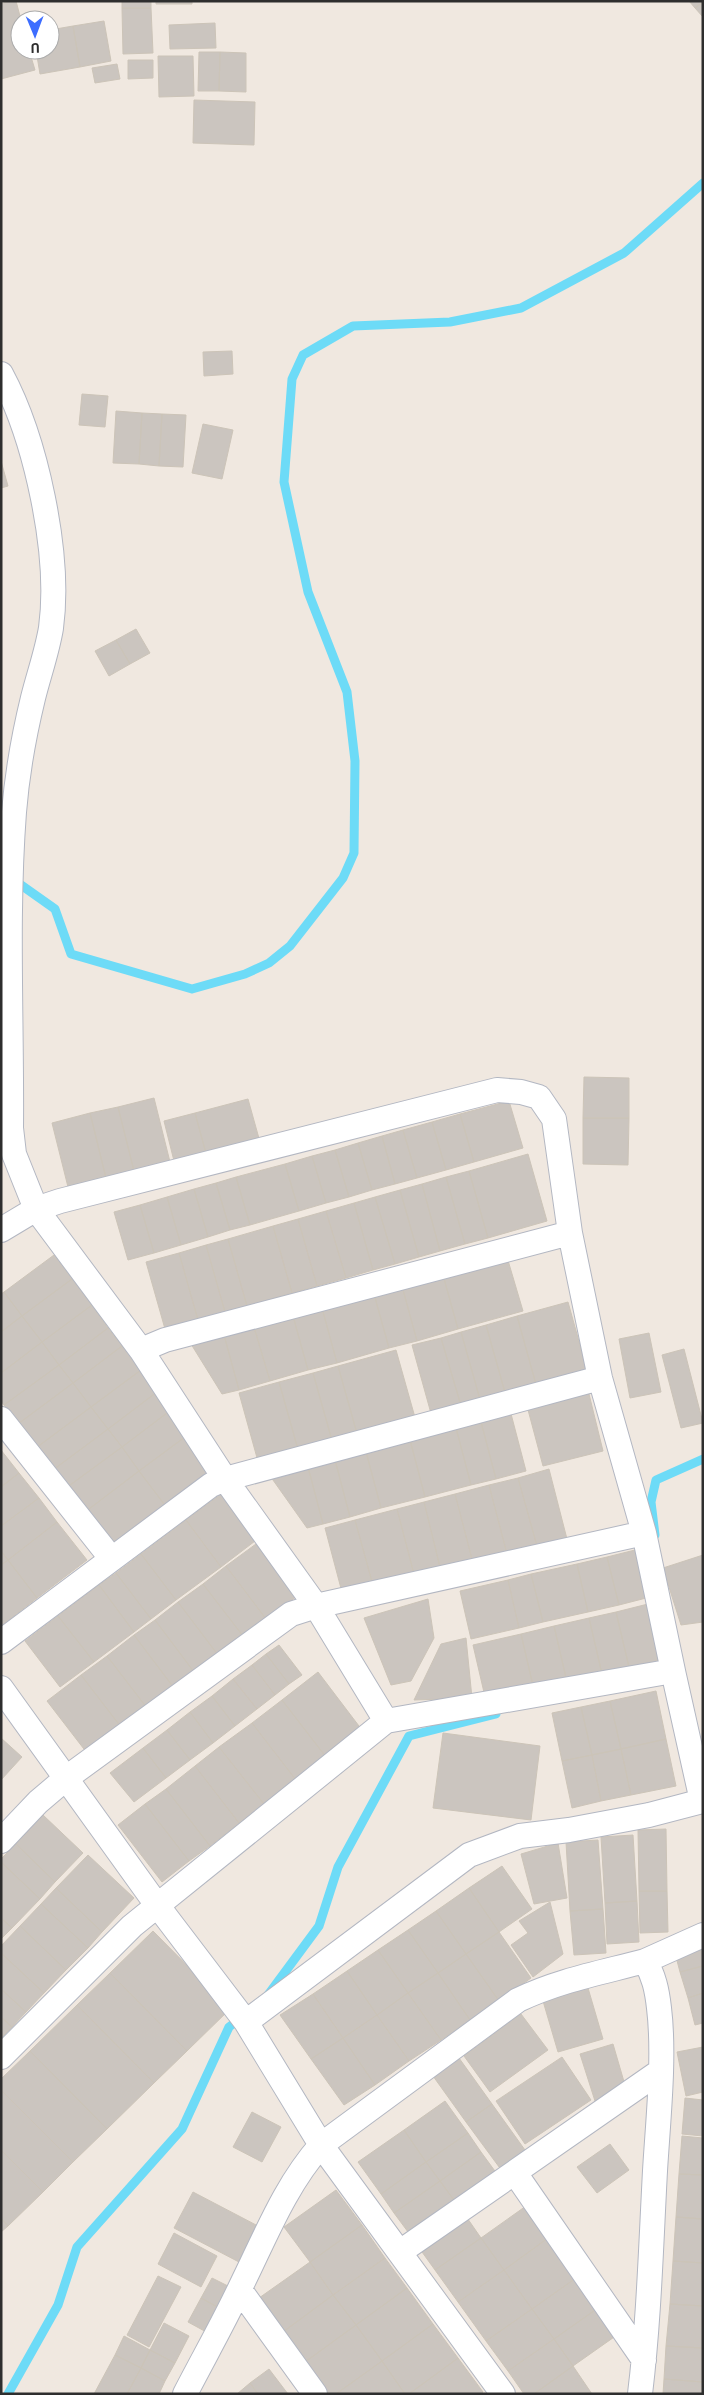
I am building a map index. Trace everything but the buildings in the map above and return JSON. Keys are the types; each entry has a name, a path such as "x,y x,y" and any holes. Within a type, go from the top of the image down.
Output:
{"street":[{"path":"1,374 19,412 38,471 50,556 53,608 44,662 33,698 22,755 14,812 11,892 11,1128 14,1154 36,1209 141,1350 225,1479 316,1606 386,1721"},
{"path":"1,1230 36,1209 496,1090 521,1092 539,1098 554,1119 570,1233 600,1378 644,1533 702,1803 622,1820 520,1836 469,1854 246,2022"},
{"path":"141,1350 165,1340 570,1233"},
{"path":"1,1642 211,1485 225,1479 600,1378"},
{"path":"1,1419 111,1558"},
{"path":"1,1841 38,1802 65,1779 291,1614 316,1606 644,1533"},
{"path":"1,2057 132,1926 386,1721 673,1671"},
{"path":"1,1688 157,1905 246,2022 321,2145 503,2394"},
{"path":"185,2394 240,2290 278,2206 302,2166 321,2145 518,2000 544,1987 574,1977 645,1961 703,1935"},
{"path":"640,2394 644,2360 659,2072 659,2010 655,1982 645,1961"},
{"path":"400,2252 515,2174 659,2072"},
{"path":"515,2174 644,2360"},
{"path":"240,2290 315,2394"}],"waterway":[{"path":"14,880 55,909 71,954 192,989 245,974 269,963 290,946 343,878 354,853 355,761 347,692 308,592 284,482 292,379 303,355 353,326 450,322 521,308 624,253 703,183"},
{"path":"655,1535 651,1502 656,1480 703,1459"},
{"path":"268,1995 319,1926 338,1867 409,1736 496,1714"},
{"path":"8,2394 58,2305 77,2247 182,2129 229,2027 241,2018"}]}
